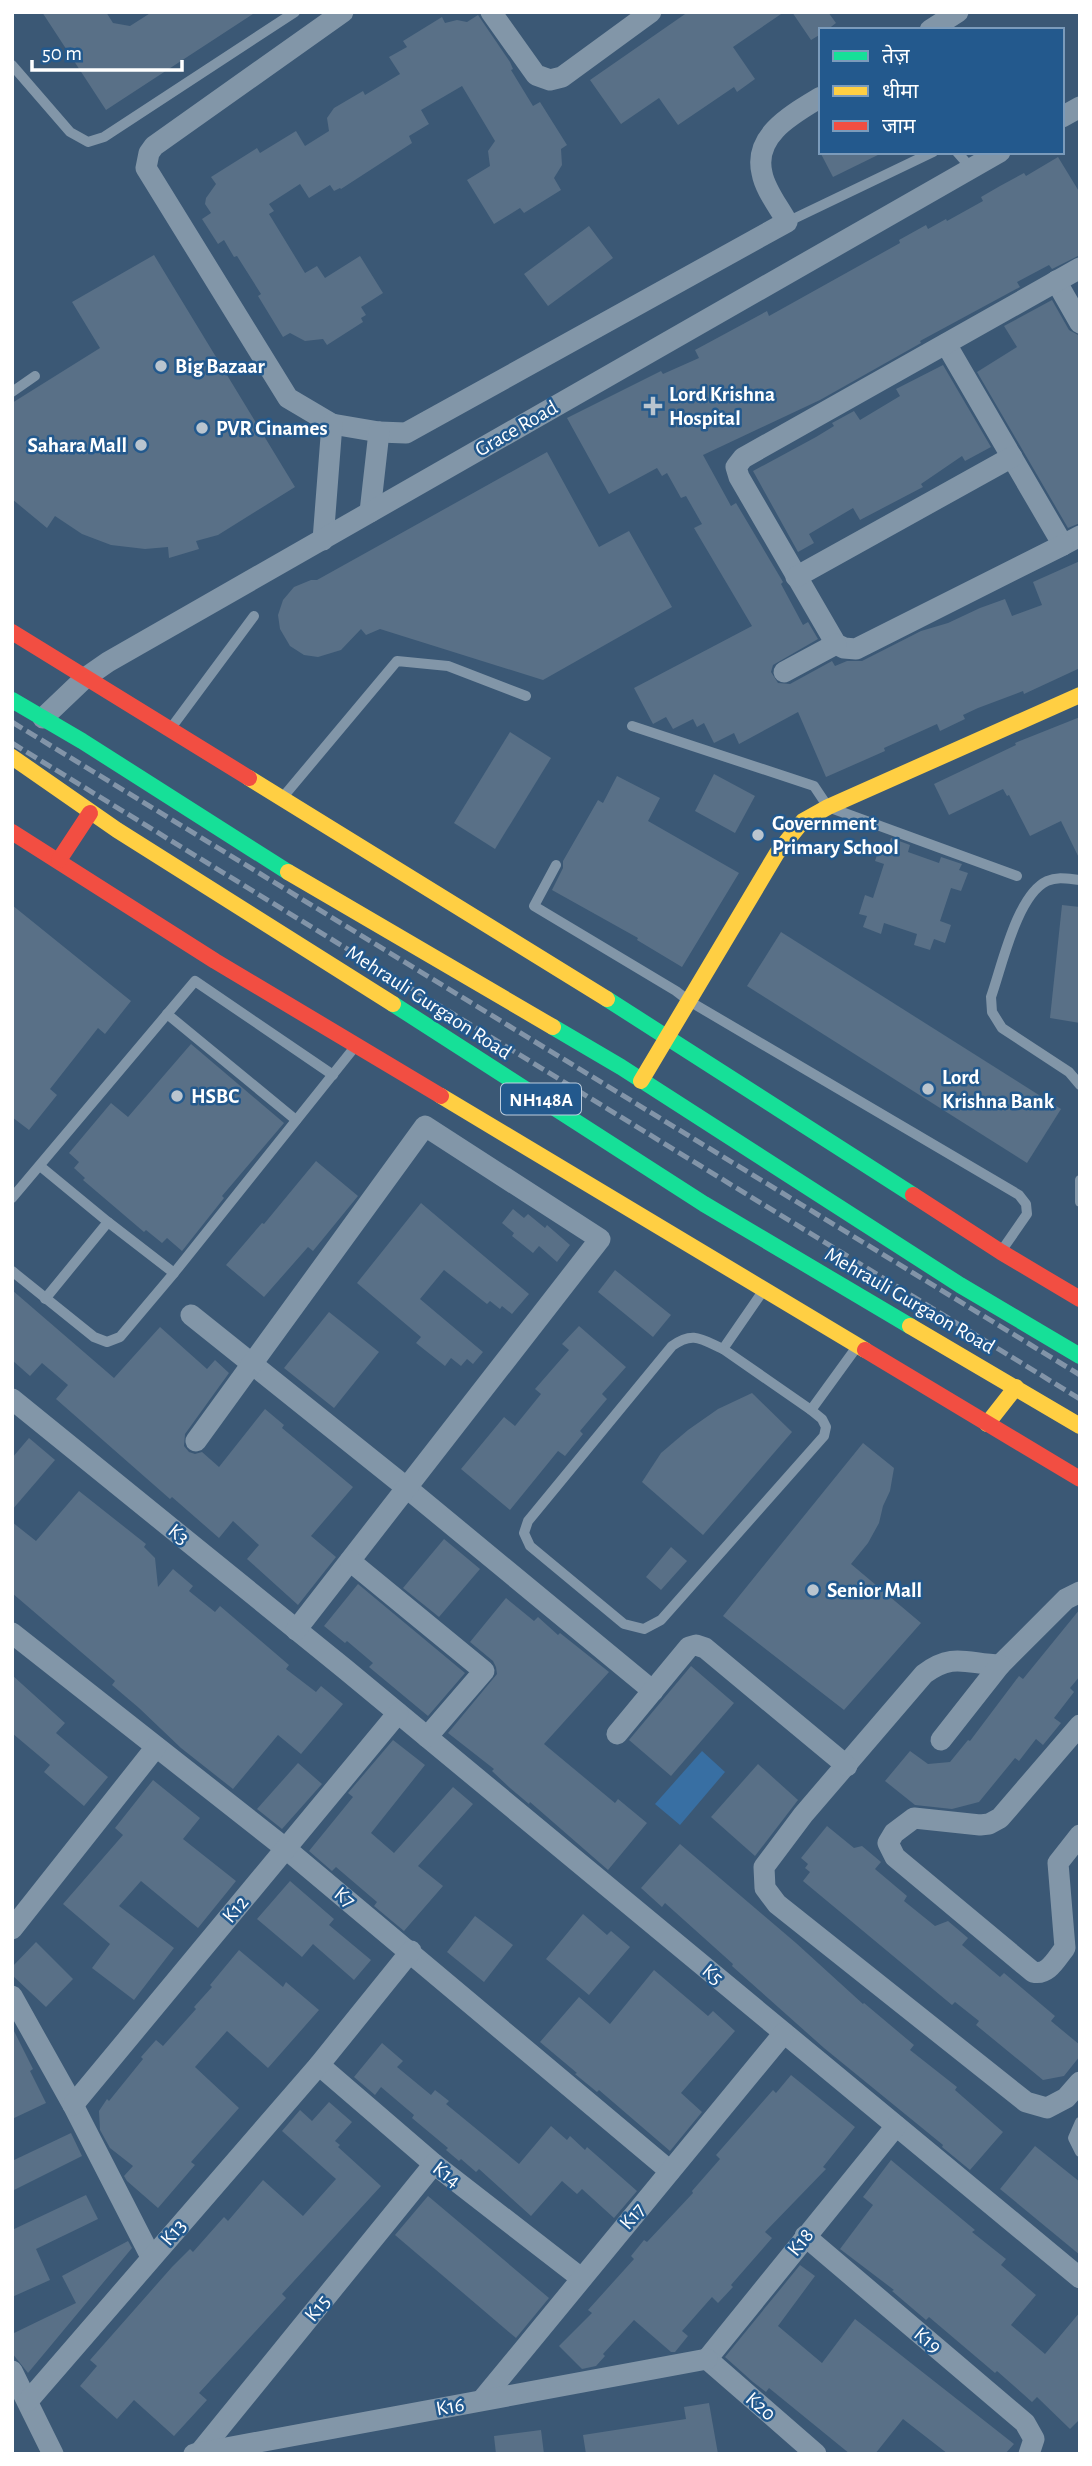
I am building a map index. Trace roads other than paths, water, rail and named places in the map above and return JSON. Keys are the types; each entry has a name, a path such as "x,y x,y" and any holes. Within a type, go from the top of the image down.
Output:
{"main road":[{"path":"12,632 666,1036 1001,1252 1080,1299"},
{"path":"641,1081 777,853 803,821 828,807 1080,695"},
{"name":"Mehrauli Gurgaon Road","path":"12,701 43,718 291,882 621,1067 960,1285 1080,1356"},
{"name":"Mehrauli Gurgaon Road","path":"12,757 90,813 269,916 704,1205 1080,1426"},
{"path":"59,860 90,813"},
{"path":"12,832 215,961 1080,1479"},
{"path":"987,1424 1016,1387"}],"street":[{"path":"343,12 155,146 146,160 146,168 285,394 332,424 379,432 406,433 786,222 762,176 760,158 768,138 784,120 819,98"},
{"path":"491,12 536,75 550,80 562,77 652,12"},
{"path":"933,28 958,12"},
{"path":"1064,116 1080,107"},
{"name":"Grace Road","path":"43,718 85,678 108,662 323,540 964,160 991,154"},
{"path":"946,344 1012,457 1071,541 856,649 844,648 836,644 739,477 728,471 743,458 1080,268"},
{"path":"1056,281 1080,323"},
{"path":"323,540 332,424"},
{"path":"370,512 379,432"},
{"path":"796,577 1012,457"},
{"path":"784,672 836,644"},
{"path":"196,1441 425,1126 600,1239 296,1630"},
{"path":"191,1315 407,1488 653,1691"},
{"name":"K3","path":"12,1399 345,1669"},
{"path":"350,1561 484,1671 427,1737"},
{"path":"941,1740 1000,1665 1066,1599 1080,1592"},
{"name":"K7","path":"12,1633 411,1951 670,2171"},
{"path":"617,1734 689,1647 696,1645 705,1648 847,1766"},
{"path":"1000,1665 951,1660 937,1664 924,1674 803,1815 764,1867 765,1888 777,1904 1026,2102 1047,2108 1066,2098 1080,2082"},
{"name":"K5","path":"345,1669 1080,2278"},
{"name":"K12","path":"73,2105 398,1713"},
{"path":"1080,1725 1000,1818 980,1825 914,1818 894,1833 888,1843 895,1857 1038,1974 1047,1970 1065,1948 1058,1863 1080,1835"},
{"path":"12,1929 156,1747"},
{"name":"K13","path":"28,2401 319,2065 411,1951"},
{"path":"12,1996 73,2105 151,2257"},
{"name":"K17","path":"482,2400 784,2033"},
{"name":"K14","path":"319,2065 435,2164 581,2278"},
{"name":"K18","path":"707,2359 896,2126"},
{"name":"K15","path":"197,2453 435,2164"},
{"name":"K19","path":"805,2236 1026,2423 1034,2439 1029,2454"},
{"name":"K16","path":"197,2453 707,2359"},
{"name":"K20","path":"707,2359 816,2454"},
{"path":"12,2371 53,2454"}],"lane":[{"path":"12,65 70,132 88,142 103,137 295,12"},
{"path":"786,222 929,154"},
{"path":"12,392 35,376"},
{"path":"170,730 254,616"},
{"path":"282,799 397,661 448,666 526,696"},
{"path":"632,726 814,786 828,807 1017,876"},
{"path":"556,865 534,906 689,1001 1019,1195 1026,1204 1027,1214 1001,1252"},
{"path":"1080,880 1049,880 1034,890 1022,907 992,997 992,1012 1002,1028 1069,1072 1080,1085"},
{"path":"12,1198 195,981 215,961"},
{"path":"195,981 333,1075"},
{"path":"167,1014 296,1121"},
{"path":"12,1271 94,1337 107,1342 120,1337 356,1046"},
{"path":"40,1166 174,1273"},
{"path":"1080,1180 1080,1202"},
{"path":"45,1299 108,1222"},
{"path":"723,1349 764,1290"},
{"path":"698,1337 723,1349 822,1419 826,1427 824,1436 661,1620 644,1629 624,1624 530,1546 524,1533 528,1521 672,1346 683,1338 698,1337"},
{"path":"811,1410 858,1346"},
{"path":"1080,2122 1073,2138 1080,2152"}],"railway":[{"path":"12,722 1080,1375"},
{"path":"12,743 1080,1399"}],"place":[{"name":"Big Bazaar","path":"161,366"},
{"name":"Lord Krishna Hospital","path":"653,406"},
{"name":"PVR Cinames","path":"202,428"},
{"name":"Sahara Mall","path":"141,445"},
{"name":"Government Primary School","path":"758,835"},
{"name":"Lord Krishna Bank","path":"928,1089"},
{"name":"HSBC","path":"177,1096"},
{"name":"Senior Mall","path":"813,1590"}]}
